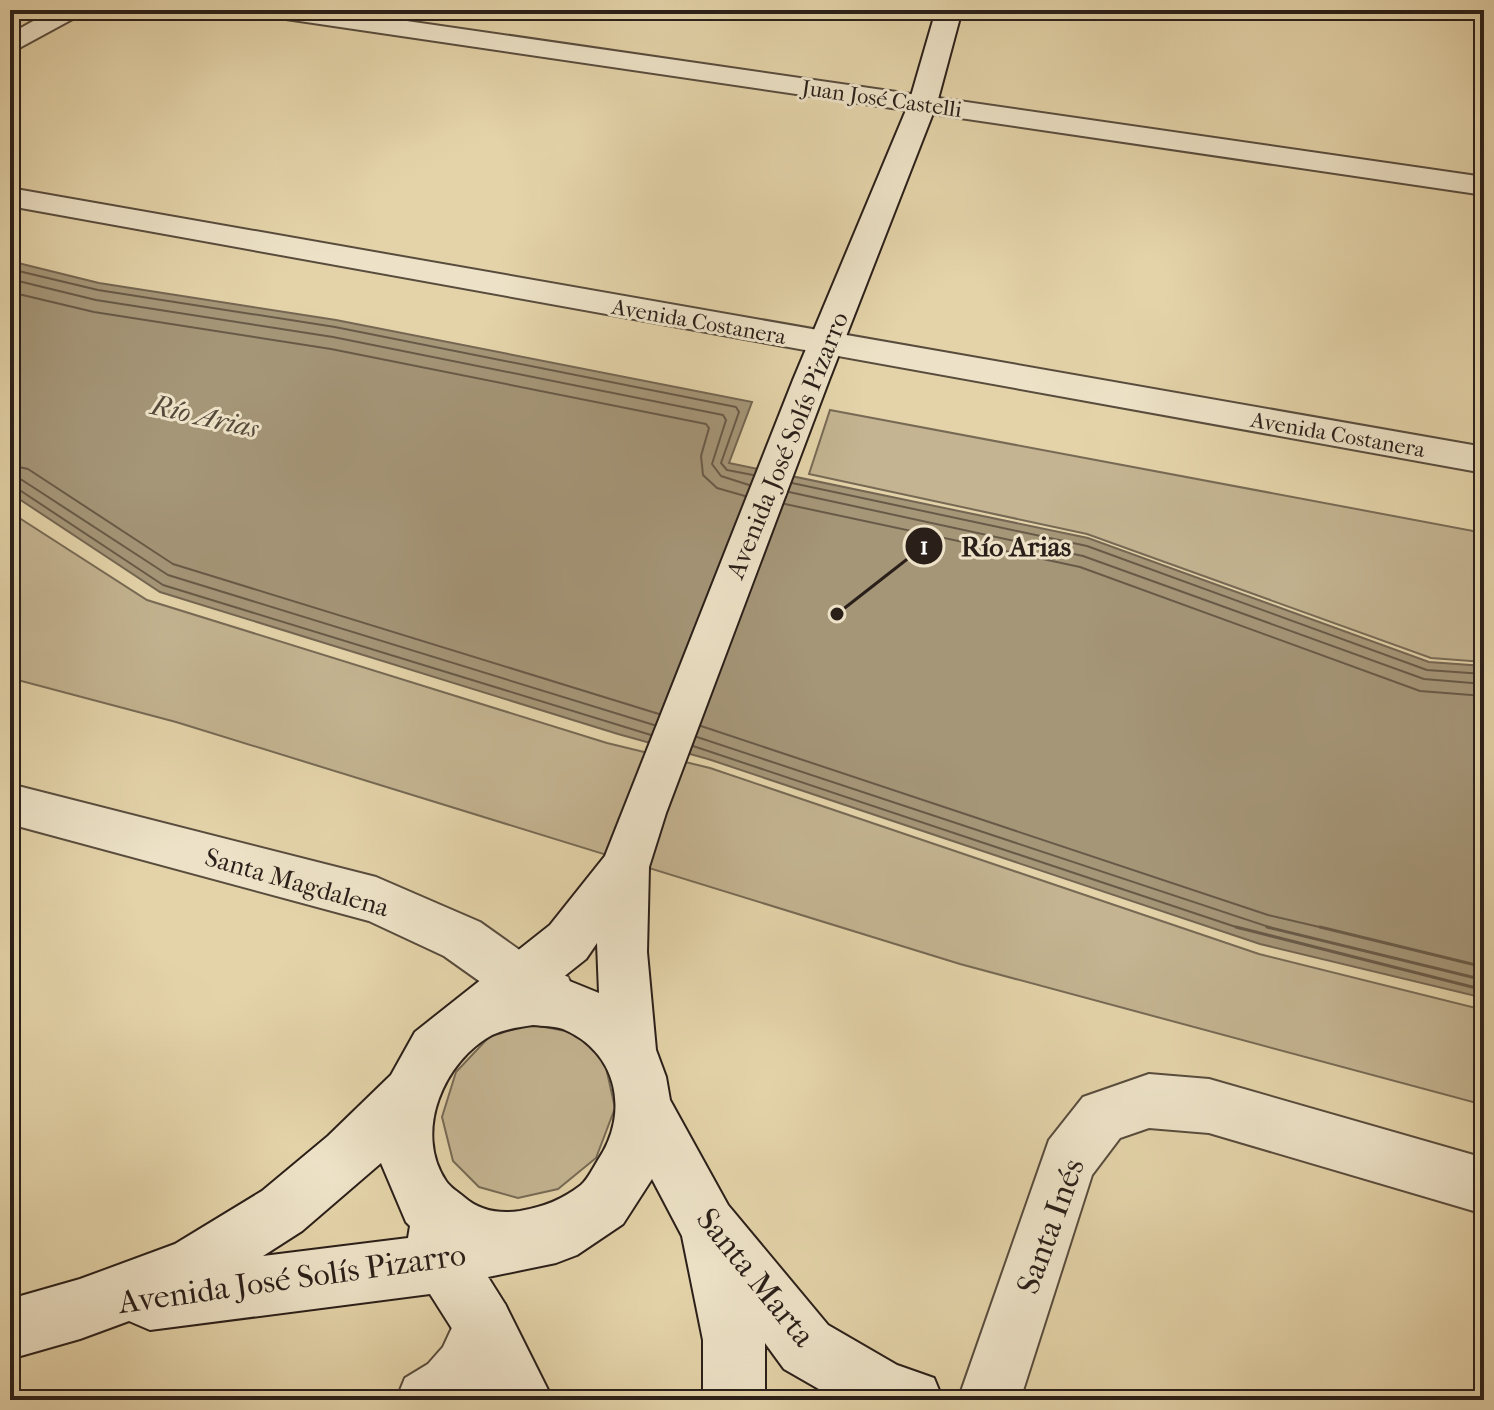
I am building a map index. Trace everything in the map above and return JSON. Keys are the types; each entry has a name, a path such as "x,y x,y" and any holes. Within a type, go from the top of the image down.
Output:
{"street":[{"path":"10,45 71,10"},
{"name":"Juan José Castelli","path":"279,10 1484,186"},
{"name":"Avenida José Solís Pizarro","path":"629,1050 622,952 625,867 643,813 955,15"},
{"name":"Avenida Costanera","path":"10,197 1484,460"},
{"name":"Santa Magdalena","path":"10,804 376,900 462,939 517,978 565,1003"},
{"name":"Avenida José Solís Pizarro","path":"470,1019 517,978 568,942 625,867"},
{"path":"426,1202 459,1231 503,1243 556,1234 603,1204 633,1158 644,1107 639,1077 629,1050 601,1021 565,1003 533,1000 501,1005 470,1019 434,1051 410,1094 404,1151 426,1202 444,1263 484,1325 522,1400"},
{"name":"Avenida José Solís Pizarro","path":"10,1329 80,1309 192,1267 282,1211 348,1156 410,1094"},
{"name":"Santa Inés","path":"989,1400 1069,1160 1102,1116 1149,1101 1209,1106 1484,1186"},
{"name":"Santa Marta","path":"644,1107 708,1225 806,1347 889,1398"},
{"path":"708,1225 734,1340 734,1400"},
{"name":"Avenida José Solís Pizarro","path":"80,1309 444,1263 503,1243"},
{"path":"427,1400 446,1390 470,1365 484,1325"}],"shaded area":[{"path":"830,410 1484,533 1484,662 1431,658 1087,534 809,474"},
{"path":"10,512 147,600 607,743 710,768 1259,954 1484,1010 1484,1105 960,964 176,722 10,678"},
{"path":"529,1024 576,1033 605,1063 615,1108 596,1158 558,1189 518,1198 479,1187 453,1161 442,1117 456,1072 489,1037"}],"water":[{"path":"10,261 99,283 336,320 752,402 729,463 1088,538 1429,662 1484,666 1484,998 1260,944 708,759 160,592 10,493"}],"place":[{"name":"Río Arias","path":"837,614"}]}
